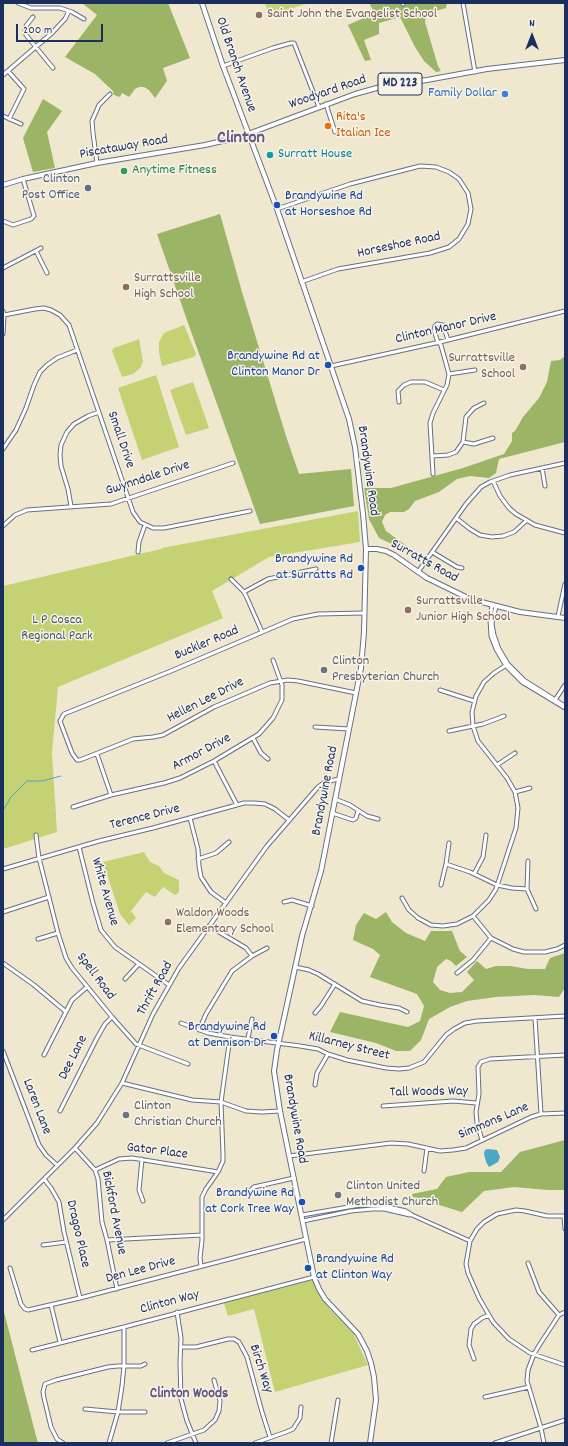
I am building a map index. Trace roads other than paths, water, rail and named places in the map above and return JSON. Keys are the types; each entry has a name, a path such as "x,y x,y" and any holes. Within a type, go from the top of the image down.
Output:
{"main road":[{"name":"Old Branch Avenue","path":"202,3 249,133"},
{"name":"Woodyard Road","path":"249,133 326,104 384,86 494,68 565,61"},
{"name":"Piscataway Road","path":"3,185 23,179 97,163 205,145 249,133"},
{"name":"Brandywine Road","path":"249,133 331,366 352,433 363,514 366,549 362,660 321,870 302,937 278,1044 274,1071 280,1111 314,1277 325,1299 357,1332 369,1357 374,1377 376,1400 370,1443"},
{"name":"Surratts Road","path":"366,549 386,551 427,578 460,594 494,606 533,614 565,618"}],"street":[{"path":"18,3 31,8 56,8 70,11 84,19"},
{"path":"463,3 475,72"},
{"path":"3,75 57,28 70,11"},
{"path":"32,17 25,30 26,35 53,68"},
{"path":"224,66 294,43 319,107"},
{"path":"8,71 24,89 9,118"},
{"path":"97,163 92,121 95,111 110,94"},
{"path":"326,104 335,132"},
{"path":"3,116 21,124"},
{"name":"Horseshoe Road","path":"276,209 350,184 415,167 427,166 444,169 453,174 462,183 468,193 471,209 468,224 459,239 449,247 430,253 338,269 301,282"},
{"path":"3,221 13,225 31,219 34,216 23,179"},
{"path":"3,268 41,248"},
{"path":"36,251 48,273"},
{"name":"Small Drive","path":"4,313 40,308 55,312 69,325 133,512 140,522 145,525"},
{"name":"Clinton Manor Drive","path":"331,366 448,340 565,311"},
{"path":"3,334 4,313"},
{"path":"434,474 430,423 433,413 447,385 449,374 434,330 437,324 443,325 448,340"},
{"path":"3,449 16,430 40,372 57,358 77,350"},
{"path":"449,374 475,370"},
{"path":"399,402 398,391 404,385 411,382 425,382 444,390"},
{"path":"433,456 454,453 463,442 466,417 474,408 484,403"},
{"path":"71,506 68,489 61,466 61,445 67,432 74,424 99,412"},
{"path":"463,442 474,444 494,438"},
{"name":"Gwynndale Drive","path":"3,526 18,513 27,510 105,505 233,463"},
{"path":"418,572 456,518 481,487 510,475 565,463"},
{"path":"542,468 545,486"},
{"path":"493,481 500,496 509,508 526,521 565,533"},
{"path":"138,552 139,542 145,525 153,528 164,528 250,511"},
{"path":"3,516 7,521"},
{"path":"456,518 480,535 492,537 503,536 514,532 526,521"},
{"path":"432,552 456,567 462,568"},
{"path":"244,592 268,579 316,569"},
{"path":"231,579 244,592 262,632"},
{"path":"558,616 565,584"},
{"path":"494,606 492,624 494,636 507,665 522,682 565,707"},
{"name":"Buckler Road","path":"72,753 61,724 61,719 64,714 171,671 293,619 308,615 364,613"},
{"name":"Armor Drive","path":"73,807 110,795 173,781 214,761 264,730 277,713 282,700 283,691 281,681 273,660"},
{"path":"402,898 412,914 422,921 431,925 443,926 452,925 473,916 493,895 517,824 518,808 515,792 507,778 478,741 473,726 472,712 474,701 484,682 494,673 507,665"},
{"name":"Hellen Lee Drive","path":"72,753 78,760 84,759 133,739 163,735 207,710 264,685 281,681 298,681 356,693"},
{"path":"554,700 565,685"},
{"path":"440,690 474,701"},
{"path":"449,730 473,726 504,716"},
{"path":"315,727 349,729"},
{"path":"253,738 261,753 268,759"},
{"path":"497,765 515,753"},
{"path":"97,754 110,795"},
{"path":"214,761 237,805"},
{"name":"Thrift Road","path":"3,1220 75,1148 97,1123 122,1083 168,985 263,850 321,784 339,779"},
{"path":"515,792 530,788"},
{"path":"335,799 350,805 367,816 378,819"},
{"name":"Terence Drive","path":"3,869 79,847 237,805 254,802 265,804 275,809 289,820"},
{"path":"332,813 353,820 356,818 358,811"},
{"path":"190,818 198,849 198,859 204,883 214,895 226,903"},
{"name":"Spell Road","path":"36,835 39,858 58,933 68,962 133,1042 139,1046 188,1064"},
{"path":"474,874 483,857 486,835"},
{"path":"198,859 216,853 229,842"},
{"path":"440,884 446,864 449,843"},
{"name":"White Avenue","path":"79,847 101,930 115,947 138,965 168,985"},
{"path":"528,861 527,889 536,909"},
{"path":"446,864 474,874 497,885 527,889"},
{"path":"3,912 49,897"},
{"path":"284,902 292,900 312,906"},
{"path":"473,916 491,938 508,947 524,952 545,952 565,945"},
{"path":"209,926 246,948 252,956"},
{"path":"38,939 58,933"},
{"path":"457,973 473,960 491,938"},
{"path":"199,1030 206,1014 232,971 252,956 267,948"},
{"path":"3,963 34,985 65,1012"},
{"path":"125,979 138,965"},
{"path":"295,967 313,971 362,1001 399,1008 407,1012"},
{"path":"315,1013 336,984"},
{"path":"44,1055 74,997 87,986"},
{"name":"Killarney Street","path":"181,1023 208,1033 311,1048 328,1054 394,1069 409,1068 427,1059 446,1035 460,1025 477,1020 565,1016"},
{"name":"Dee Lane","path":"60,1111 97,1038 105,1024 112,1018"},
{"path":"535,1018 541,1114"},
{"path":"248,1038 252,1019"},
{"path":"201,1266 202,1197 218,1172 222,1164 224,1154 221,1102 230,1037"},
{"name":"Laren Lane","path":"3,1050 39,1145 46,1156 57,1166"},
{"path":"315,1085 317,1073 328,1054"},
{"path":"482,1140 477,1123 476,1103 479,1094 478,1067 481,1062 490,1060 565,1055"},
{"path":"122,1083 192,1100 221,1102 250,1112 280,1111"},
{"name":"Tall Woods Way","path":"383,1106 453,1101 476,1103"},
{"name":"Simmons Lane","path":"289,1156 390,1143 408,1144 440,1151 466,1148 518,1122 541,1114 565,1113"},
{"name":"Bickford Avenue","path":"75,1148 95,1170 99,1183 102,1222 117,1289"},
{"path":"424,1171 427,1148"},
{"name":"Gator Place","path":"95,1170 121,1158 132,1158 218,1172"},
{"path":"142,1159 139,1190 143,1201"},
{"path":"250,1191 254,1187 294,1178"},
{"name":"Dragoo Place","path":"44,1179 54,1191 59,1202 66,1242 80,1298"},
{"path":"302,1216 351,1206 372,1205 395,1208 406,1211 470,1241"},
{"path":"303,1221 351,1211 372,1209 384,1209 412,1215"},
{"path":"565,1229 564,1216 547,1216 516,1210 497,1214 484,1222 477,1229 470,1241 466,1264 468,1273 479,1298 493,1322 509,1338 534,1354 565,1365"},
{"path":"107,1240 202,1235"},
{"name":"Den Lee Drive","path":"10,1268 20,1302 24,1308 28,1310 117,1289 306,1238"},
{"path":"43,1245 66,1242"},
{"path":"528,1263 539,1292 560,1316"},
{"name":"Clinton Way","path":"32,1350 314,1277"},
{"path":"52,1305 60,1342"},
{"path":"177,1312 181,1347 181,1399 191,1434 196,1443"},
{"path":"544,1443 541,1428 528,1387 528,1370 534,1354 560,1316 565,1312"},
{"path":"474,1359 469,1345 471,1329 474,1324 489,1315"},
{"path":"109,1443 118,1412 124,1366 124,1327"},
{"name":"Birch Way","path":"181,1347 196,1346 228,1339 234,1339 239,1342 247,1357 270,1437"},
{"path":"63,1443 57,1438 51,1427 44,1398 45,1384 108,1367 141,1366 145,1364"},
{"path":"167,1443 207,1428 215,1420 220,1402 214,1380"},
{"path":"485,1397 528,1387"},
{"path":"331,1443 338,1400"},
{"path":"255,1443 293,1429 300,1418 301,1407"},
{"path":"85,1409 118,1412 145,1412"},
{"path":"495,1443 565,1420"}],"water":[{"path":"485,1150 497,1150 500,1157 498,1162 489,1167 484,1154"}],"waterway":[{"path":"3,811 11,797 27,781 42,781 61,776"}],"place":[{"name":"Saint John the Evangelist School","path":"259,15"},
{"name":"Family Dollar","path":"505,94"},
{"name":"Rita's Italian Ice","path":"328,126"},
{"name":"Surratt House","path":"270,155"},
{"name":"Anytime Fitness","path":"124,171"},
{"name":"Clinton Post Office","path":"88,188"},
{"name":"Brandywine Rd at Horseshoe Rd","path":"277,205"},
{"name":"Surrattsville High School","path":"126,287"},
{"name":"Brandywine Rd at Clinton Manor Dr","path":"328,365"},
{"name":"Surrattsville School","path":"523,367"},
{"name":"Brandywine Rd at Surratts Rd","path":"361,568"},
{"name":"Surrattsville Junior High School","path":"408,610"},
{"name":"Clinton Presbyterian Church","path":"324,670"},
{"name":"Waldon Woods Elementary School","path":"168,922"},
{"name":"Brandywine Rd at Dennison Dr","path":"274,1036"},
{"name":"Clinton Christian Church","path":"126,1115"},
{"name":"Clinton United Methodist Church","path":"338,1195"},
{"name":"Brandywine Rd at Cork Tree Way","path":"302,1202"},
{"name":"Brandywine Rd at Clinton Way","path":"308,1268"}],"district":[{"name":"Clinton","path":"241,140"},
{"name":"Clinton Woods","path":"189,1395"}],"park label":[{"name":"L P Cosca Regional Park","path":"57,630"}]}
